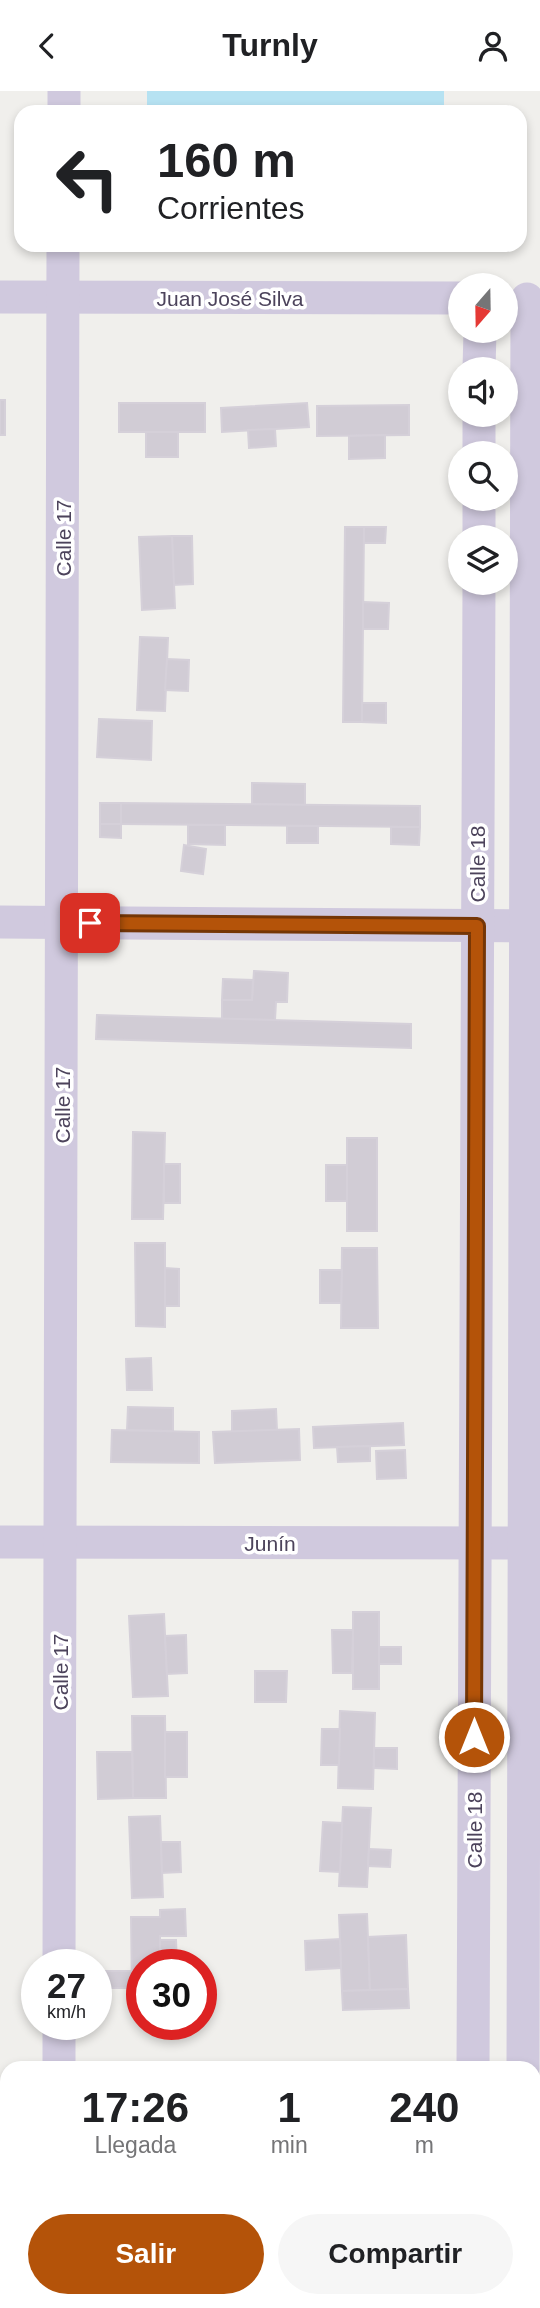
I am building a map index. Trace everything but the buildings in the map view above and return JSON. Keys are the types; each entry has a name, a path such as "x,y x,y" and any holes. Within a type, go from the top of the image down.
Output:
{"street":[{"name":"Calle 17","path":"59,1949 63,252"},
{"name":"Juan José Silva","path":"0,297 448,299"},
{"path":"523,2061 532,1543 533,926 524,299"},
{"name":"Calle 18","path":"473,2061 479,595"},
{"path":"0,922 533,926"},
{"name":"Junín","path":"0,1542 532,1543"},
{"path":"59,2040 59,2061"}],"shaded area":[{"path":"147,91 444,91 444,105 147,105"}],"route":[{"path":"90,923 477,926 474,1737"}]}
